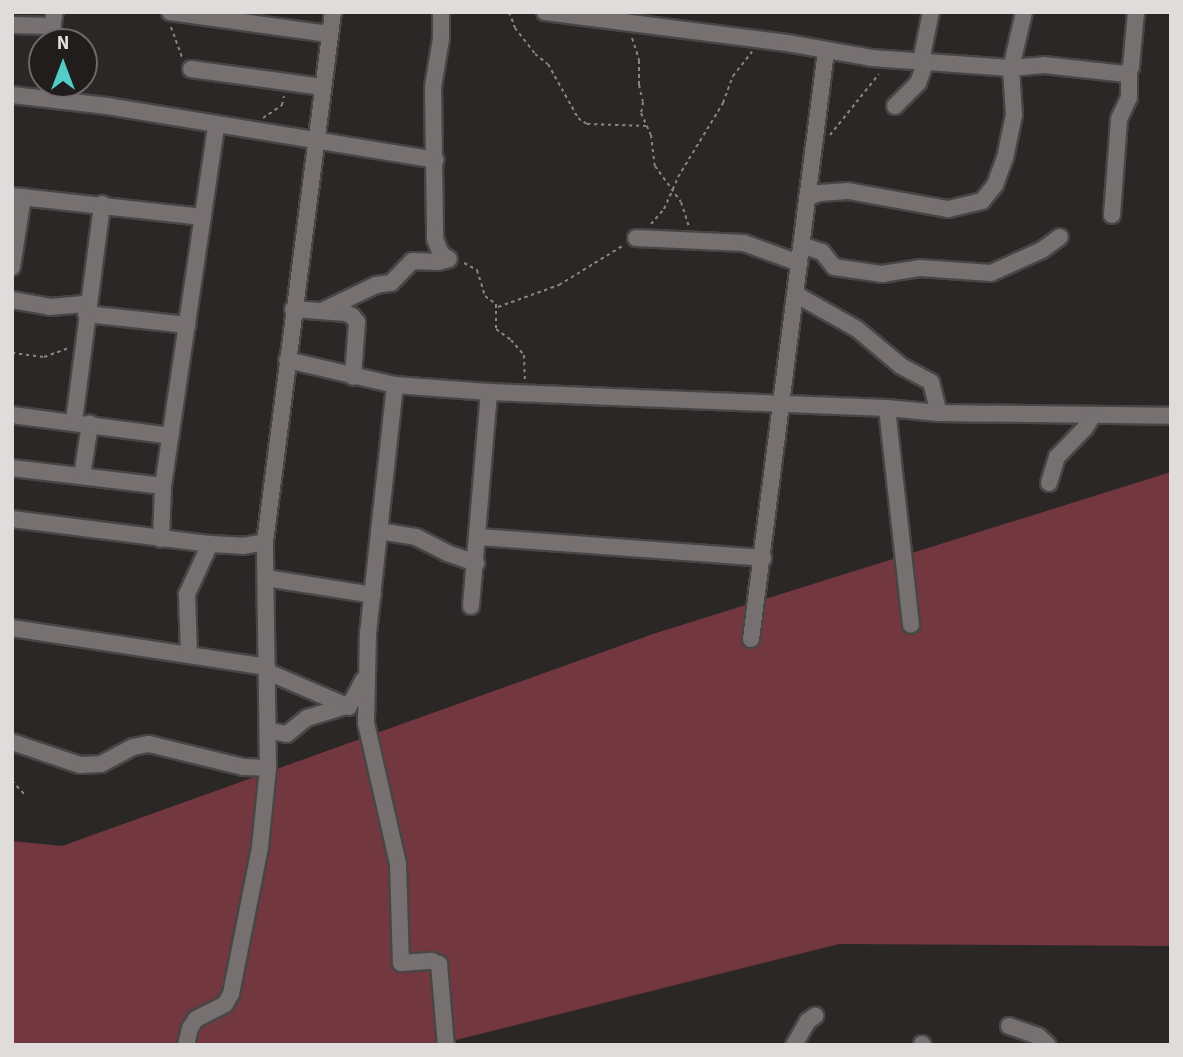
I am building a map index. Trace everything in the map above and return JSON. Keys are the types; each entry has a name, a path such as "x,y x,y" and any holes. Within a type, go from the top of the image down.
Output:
{"street":[{"path":"170,12 328,34"},
{"path":"186,1045 190,1028 196,1019 220,1007 231,994 260,847 269,731 265,542 314,142 333,12"},
{"path":"441,12 441,39 433,88 435,239 442,254 449,259"},
{"path":"545,12 763,40 872,58 1011,68 1044,65 1125,74 1129,72"},
{"path":"895,106 918,82 931,12"},
{"path":"807,197 820,192 848,191 948,209 982,201 995,185 1007,148 1014,115 1011,68 1024,12"},
{"path":"1112,215 1119,119 1129,98 1129,72 1136,12"},
{"path":"12,24 53,27"},
{"path":"751,639 826,51"},
{"path":"191,69 323,87"},
{"path":"73,98 237,130 436,160"},
{"path":"162,539 163,486 216,126"},
{"path":"12,267 17,196 202,218"},
{"path":"82,476 83,340 102,204"},
{"path":"802,245 822,252 834,267 882,274 920,268 991,273 1042,250 1060,237"},
{"path":"636,238 755,245 799,263"},
{"path":"323,311 376,285 390,283 412,261 438,262 449,259"},
{"path":"795,294 857,330 901,366 931,382 939,413"},
{"path":"12,300 187,325"},
{"path":"293,309 346,313 357,322 353,377"},
{"path":"287,360 395,385 489,392 887,408 939,413 1170,415"},
{"path":"395,385 373,595 366,723 398,864 400,961 404,965 432,961 439,964 446,1045"},
{"path":"471,606 479,537 489,392"},
{"path":"887,408 911,625"},
{"path":"12,415 82,422 171,436"},
{"path":"1049,484 1057,457 1083,430 1092,416"},
{"path":"12,468 163,486"},
{"path":"12,519 210,544 243,546 265,542"},
{"path":"379,531 416,537 447,553 476,563"},
{"path":"479,537 763,558"},
{"path":"189,655 187,594 210,544"},
{"path":"266,578 373,595"},
{"path":"12,628 189,655 267,670 346,706 366,723"},
{"path":"269,731 287,734 307,718 346,706 353,700 368,670"},
{"path":"12,742 80,765 101,764 133,747 149,744 243,767 268,768"},
{"path":"794,1045 808,1021 814,1016"},
{"path":"1009,1026 1038,1036 1048,1045"}],"path":[{"path":"170,12 175,45 191,69"},
{"path":"509,12 515,28 535,54 548,64 578,118 587,124 647,126"},
{"path":"630,23 639,60 639,85 643,102 641,113 647,126 656,168 682,205 693,240"},
{"path":"498,307 540,293 583,273 636,238 657,218 723,103 733,76 763,40"},
{"path":"826,140 884,67"},
{"path":"237,130 248,127 280,107 287,82"},
{"path":"449,259 477,270 485,296 498,307"},
{"path":"498,307 496,330 511,340 524,355 524,392"},
{"path":"12,353 44,357 83,340"},
{"path":"12,782 26,796"}],"shaded area":[{"path":"1171,472 1171,946 839,944 436,1045 12,1045 12,841 62,846 653,634"}]}
